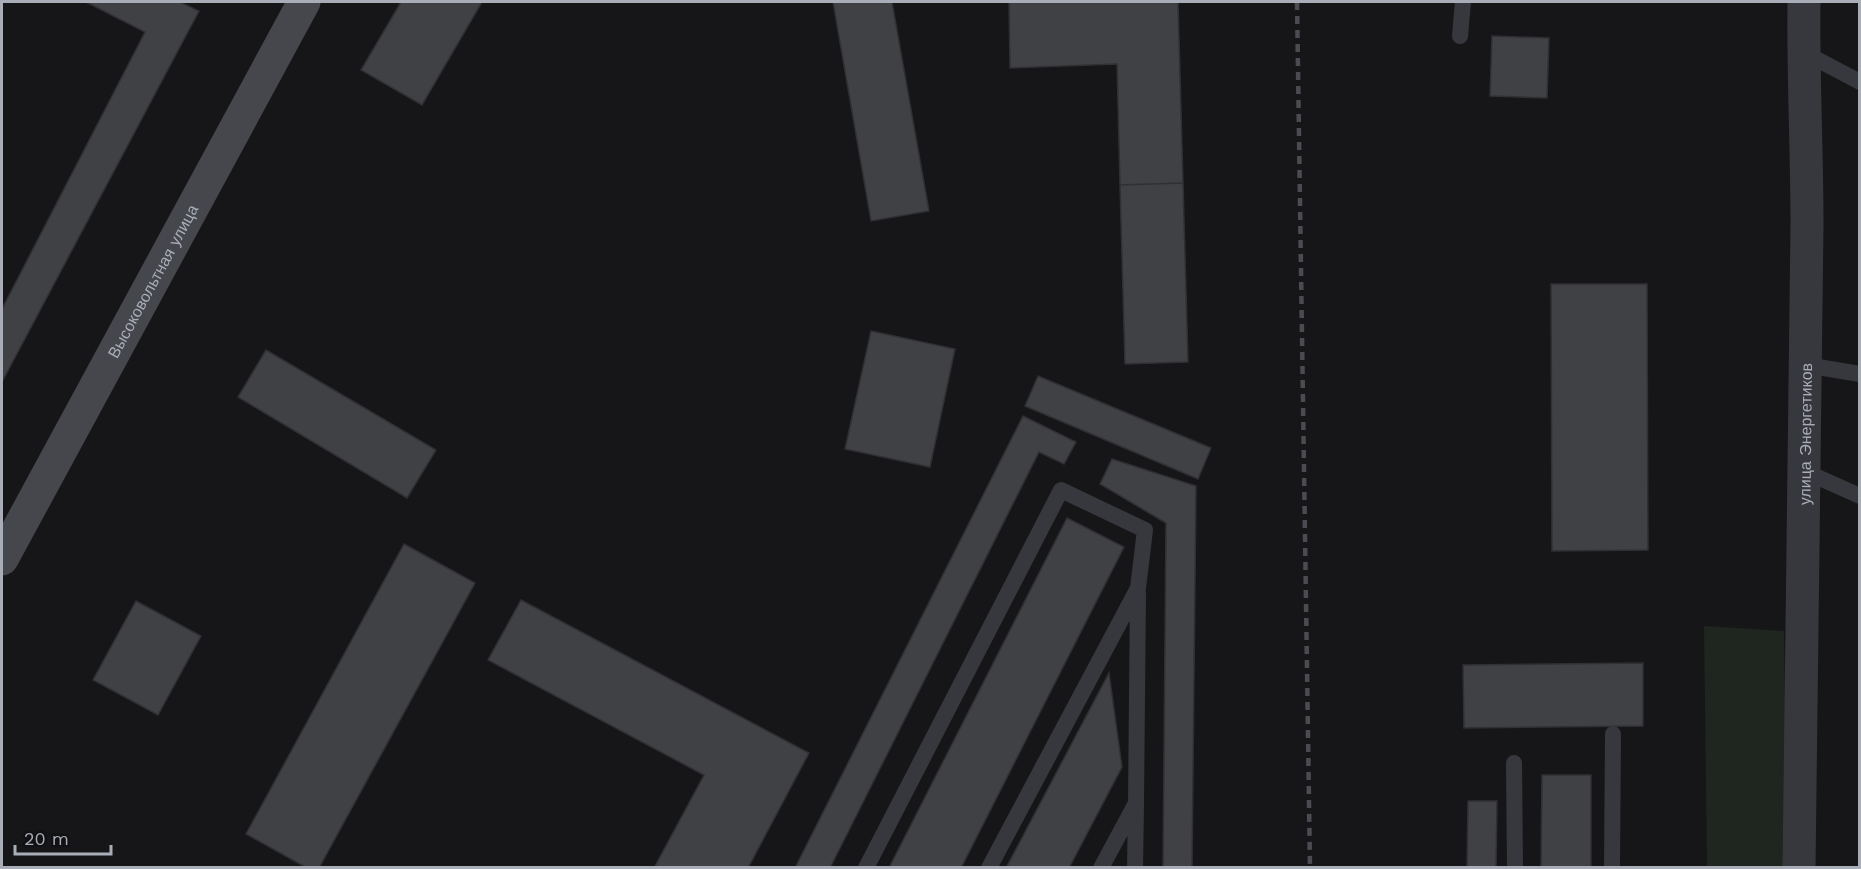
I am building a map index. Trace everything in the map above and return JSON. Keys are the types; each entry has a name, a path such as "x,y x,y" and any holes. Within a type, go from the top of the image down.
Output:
{"street":[{"name":"Высоковольтная улица","path":"2,559 304,2"},
{"name":"улица Энергетиков","path":"1798,867 1806,472 1807,203 1804,2"}],"lane":[{"path":"1460,36 1463,2"},
{"path":"1803,52 1860,82"},
{"path":"1806,365 1860,374"},
{"path":"1806,472 1860,496"},
{"path":"866,867 1061,490 1145,530 1138,588 1135,867"},
{"path":"989,867 1138,588"},
{"path":"1612,867 1613,734"},
{"path":"1514,763 1515,867"},
{"path":"1101,867 1136,803"}],"shaded area":[{"path":"1704,626 1784,631 1787,867 1707,867"}],"building":[{"path":"86,2 180,2 199,11 2,382 2,309 145,32"},
{"path":"401,2 482,2 422,105 361,70"},
{"path":"833,2 892,2 929,211 871,221"},
{"path":"1009,2 1178,2 1183,183 1120,185 1117,64 1010,68"},
{"path":"1492,36 1549,38 1547,98 1490,96"},
{"path":"1183,183 1188,362 1125,364 1120,185"},
{"path":"1551,284 1647,284 1648,550 1552,551"},
{"path":"871,331 955,349 930,467 845,449"},
{"path":"266,350 436,450 407,498 238,397"},
{"path":"1038,376 1211,448 1198,479 1025,406"},
{"path":"1023,416 1076,442 1064,464 1039,452 830,868 795,868"},
{"path":"1112,459 1196,486 1192,868 1163,868 1166,523 1100,484"},
{"path":"1067,518 1124,547 961,868 889,868"},
{"path":"404,544 475,583 319,868 307,868 246,834"},
{"path":"521,600 809,753 748,868 654,868 704,775 488,660"},
{"path":"136,601 201,636 158,715 93,680"},
{"path":"1643,663 1643,726 1464,728 1463,665"},
{"path":"1109,673 1122,767 1069,868 1006,868"},
{"path":"1542,775 1591,775 1591,868 1541,868"},
{"path":"1468,801 1497,801 1496,868 1467,868"}],"railway":[{"path":"1297,2 1310,868"}]}
